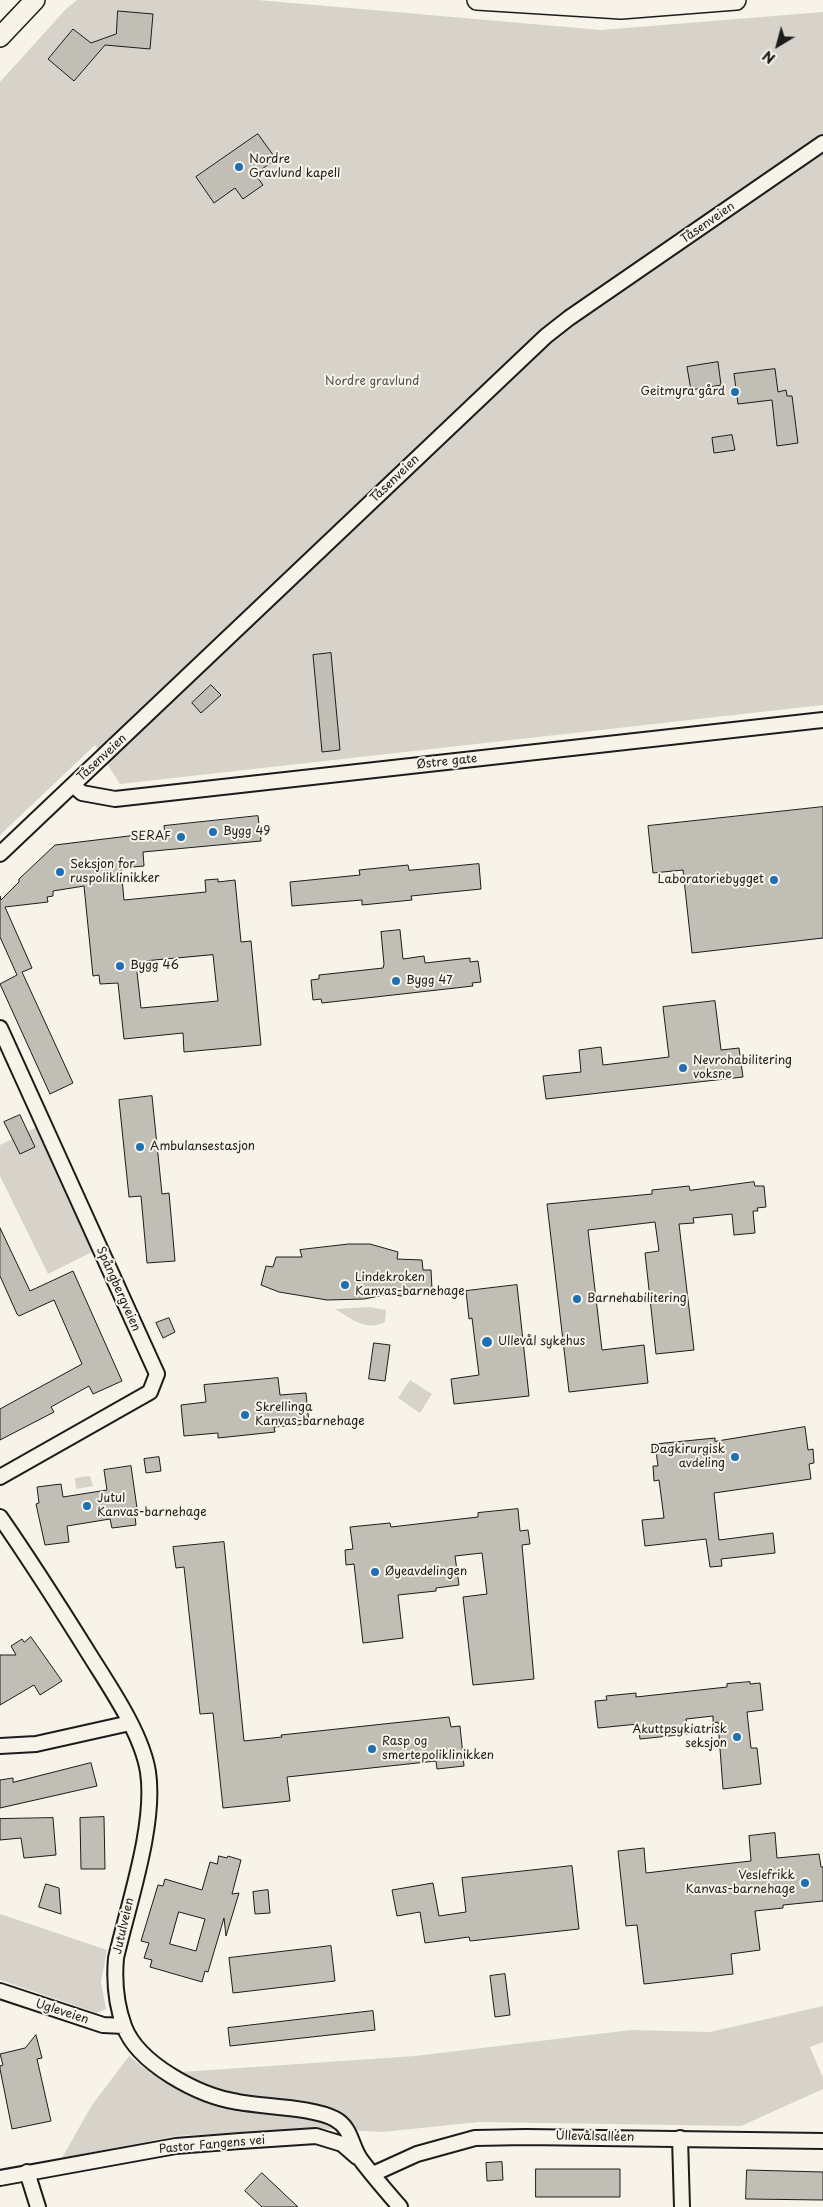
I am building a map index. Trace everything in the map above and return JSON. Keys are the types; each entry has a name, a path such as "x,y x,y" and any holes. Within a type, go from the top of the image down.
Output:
{"street":[{"path":"0,36 35,0"},
{"path":"477,0 621,9 736,0"},
{"name":"Tåsenveien","path":"0,854 546,336 569,318 823,144"},
{"name":"Østre gate","path":"73,786 82,793 116,800 823,720"},
{"name":"Spångbergveien","path":"0,1028 157,1374 150,1392 0,1477"},
{"name":"Jutulveien","path":"0,1517 43,1580 130,1723 148,1771 148,1819 113,1978 124,2026 135,2044 154,2063 195,2088 235,2102 317,2113 334,2119 348,2132 360,2159 400,2207"},
{"path":"0,1746 36,1744 130,1723"},
{"name":"Ugleveien","path":"0,1991 104,2025 124,2026"},
{"name":"Pastor Fangens vei","path":"0,2178 176,2146 316,2136 342,2144 360,2159"},
{"name":"Ullevålsalléen","path":"373,2174 417,2154 475,2138 680,2138 823,2141"},
{"path":"680,2138 682,2207"},
{"path":"27,2172 38,2207"}],"green space":[{"name":"Nordre gravlund","path":"77,0 258,0 601,30 823,12 823,705 120,784 95,745 0,835 0,82 66,9"},
{"path":"41,1125 96,1250 48,1274 0,1176 0,1145"},
{"path":"369,1307 386,1310 385,1322 372,1326 365,1325 335,1309"},
{"path":"410,1380 432,1394 420,1413 398,1398"},
{"path":"90,1476 93,1486 76,1489 75,1478"},
{"path":"0,1914 107,1950 101,1982 106,2009 97,2013 0,1980"},
{"path":"823,2006 823,2042 810,2047 823,2078 823,2089 741,2126 479,2122 382,2132 313,2128 177,2136 62,2158 92,2105 129,2056 152,2074 415,2056 631,2030 710,2032"}],"building":[{"path":"118,11 153,14 150,49 105,45 74,81 48,59 73,29 91,43 116,34"},
{"name":"Nordre Gravlund kapell","path":"258,134 276,159 255,174 263,185 243,199 235,188 214,203 196,177"},
{"path":"718,362 721,385 691,390 687,367"},
{"path":"775,369 778,392 786,390 787,396 792,396 798,443 777,446 772,400 738,404 734,374"},
{"path":"732,435 735,450 714,453 712,438"},
{"path":"331,653 340,750 322,752 313,655"},
{"path":"211,685 221,695 201,713 192,703"},
{"name":"Laboratoriebygget","path":"823,807 823,938 692,953 683,870 653,873 648,826"},
{"path":"258,816 261,841 143,852 144,866 121,868 124,900 206,892 205,880 218,879 218,882 235,880 241,942 251,941 261,1045 184,1052 183,1033 124,1039 118,983 100,984 99,975 93,976 84,886 53,891 53,896 47,897 48,902 5,907 32,968 22,972 73,1083 50,1094 0,984 17,975 0,937 0,896 1,900 19,882 19,879 55,845 137,835 165,834 164,826","holes":["213,955 218,1001 141,1008 137,972 150,970 148,961"]},
{"path":"479,864 481,889 411,896 412,900 362,905 362,900 292,906 290,882 360,875 359,870 408,865 409,870"},
{"name":"Bygg 47","path":"400,930 403,959 424,956 425,963 470,958 470,962 478,961 481,982 472,983 473,986 322,1003 321,999 313,1000 311,980 319,979 319,975 383,968 381,932"},
{"path":"715,1001 721,1050 739,1048 743,1077 546,1099 543,1076 581,1072 579,1050 601,1047 603,1065 669,1057 663,1007"},
{"name":"Ambulansestasjon","path":"152,1096 162,1194 169,1193 175,1261 147,1263 141,1196 129,1197 119,1100"},
{"path":"20,1115 35,1147 20,1154 4,1122"},
{"name":"Barnehabilitering","path":"754,1182 755,1186 764,1186 766,1207 757,1208 758,1211 753,1211 755,1233 734,1235 732,1214 693,1218 694,1223 679,1224 694,1350 656,1354 645,1253 659,1251 655,1222 588,1230 602,1350 644,1345 648,1383 569,1392 547,1204 652,1194 652,1190 689,1186 690,1190"},
{"path":"0,1228 30,1291 73,1271 122,1381 93,1394 89,1386 51,1407 54,1412 0,1440 0,1409 82,1364 54,1300 19,1316 17,1314 0,1276"},
{"path":"349,1244 370,1244 398,1252 397,1259 422,1260 423,1270 431,1270 432,1289 401,1296 390,1294 364,1299 327,1300 279,1292 261,1285 266,1266 273,1267 276,1257 302,1257 300,1250"},
{"path":"517,1285 529,1396 454,1404 451,1379 479,1375 472,1318 469,1319 466,1291"},
{"path":"169,1318 175,1332 163,1338 156,1323"},
{"path":"374,1343 390,1345 385,1381 369,1379"},
{"name":"Skrellinga Kanvas-barnehage","path":"278,1378 280,1395 306,1393 309,1424 274,1427 275,1432 218,1438 218,1433 184,1436 181,1405 206,1402 204,1385"},
{"name":"Dagkirurgisk avdeling","path":"805,1427 808,1450 813,1449 814,1463 809,1464 811,1479 714,1493 719,1540 773,1533 775,1553 721,1559 722,1566 710,1567 706,1539 645,1546 642,1520 664,1518 659,1480 654,1481 653,1466 658,1466 655,1444 715,1438 715,1441"},
{"path":"159,1457 161,1471 146,1473 144,1459"},
{"name":"Jutul Kanvas-barnehage","path":"131,1466 137,1508 134,1508 136,1525 112,1528 110,1519 67,1526 69,1542 45,1545 36,1504 39,1503 37,1487 61,1484 63,1497 107,1490 104,1470"},
{"name":"Øyeavdelingen","path":"518,1509 520,1531 528,1530 530,1544 522,1545 534,1679 473,1685 463,1597 487,1594 482,1553 455,1556 459,1585 436,1588 436,1591 398,1595 403,1638 363,1643 354,1564 346,1565 345,1550 353,1549 350,1527 390,1523 391,1527 478,1517 478,1513"},
{"path":"224,1542 244,1741 282,1737 281,1735 449,1717 451,1727 460,1726 464,1766 437,1769 436,1761 287,1777 290,1801 223,1808 213,1713 200,1714 184,1567 176,1568 173,1547"},
{"path":"31,1637 62,1681 40,1695 34,1685 0,1705 0,1655 16,1655 11,1646 22,1639 24,1642"},
{"name":"Akuttpsykiatrisk seksjon","path":"750,1682 750,1684 760,1683 763,1710 747,1712 751,1748 757,1748 761,1784 723,1789 718,1722 713,1723 713,1716 686,1719 688,1734 640,1739 638,1724 598,1728 595,1701 607,1700 606,1696 636,1693 636,1697 727,1687 727,1684"},
{"path":"91,1763 97,1786 0,1808 0,1780 13,1778 13,1782"},
{"path":"104,1817 105,1869 81,1869 80,1818"},
{"path":"53,1818 56,1855 24,1858 21,1838 0,1840 0,1819"},
{"path":"775,1833 777,1858 819,1854 821,1867 823,1867 823,1901 783,1905 783,1908 755,1911 760,1950 731,1954 733,1974 644,1984 637,1925 626,1926 618,1851 644,1848 646,1873 751,1861 749,1836"},
{"path":"219,1856 227,1858 228,1856 241,1860 232,1894 239,1893 226,1936 224,1918 208,1972 205,1971 202,1982 150,1967 152,1960 144,1958 149,1943 141,1941 158,1885 163,1886 165,1879 202,1890 210,1862 217,1864","holes":["179,1912 205,1919 196,1951 170,1944"]},
{"path":"572,1866 579,1929 470,1941 469,1937 425,1943 420,1912 397,1916 392,1890 433,1883 439,1916 466,1912 462,1878"},
{"path":"46,1884 59,1888 61,1914 39,1907"},
{"path":"268,1890 270,1913 255,1914 253,1892"},
{"path":"331,1946 335,1981 233,1993 229,1958"},
{"path":"505,1974 510,2015 495,2017 490,1976"},
{"path":"373,2011 375,2030 230,2046 228,2028"},
{"path":"36,2035 42,2058 37,2059 51,2121 12,2129 0,2069 0,2066 3,2065 0,2054 25,2048"},
{"path":"502,2162 503,2180 487,2181 486,2163"},
{"path":"536,2169 620,2169 620,2197 536,2197"},
{"path":"747,2170 823,2172 823,2200 746,2199"},
{"path":"262,2173 298,2207 262,2207 245,2191"}],"place":[{"name":"Nordre Gravlund kapell","path":"239,167"},
{"name":"Geitmyra gård","path":"735,392"},
{"name":"Bygg 49","path":"213,832"},
{"name":"SERAF","path":"181,837"},
{"name":"Seksjon for ruspoliklinikker","path":"60,872"},
{"name":"Laboratoriebygget","path":"774,880"},
{"name":"Bygg 46","path":"120,966"},
{"name":"Bygg 47","path":"396,981"},
{"name":"Nevrohabilitering voksne","path":"683,1068"},
{"name":"Ambulansestasjon","path":"140,1147"},
{"name":"Lindekroken Kanvas-barnehage","path":"345,1285"},
{"name":"Barnehabilitering","path":"577,1299"},
{"name":"Ullevål sykehus","path":"487,1342"},
{"name":"Skrellinga Kanvas-barnehage","path":"245,1415"},
{"name":"Dagkirurgisk avdeling","path":"735,1457"},
{"name":"Jutul Kanvas-barnehage","path":"87,1506"},
{"name":"Øyeavdelingen","path":"375,1572"},
{"name":"Akuttpsykiatrisk seksjon","path":"737,1737"},
{"name":"Rasp og smertepoliklinikken","path":"372,1749"},
{"name":"Veslefrikk Kanvas-barnehage","path":"805,1883"}]}
